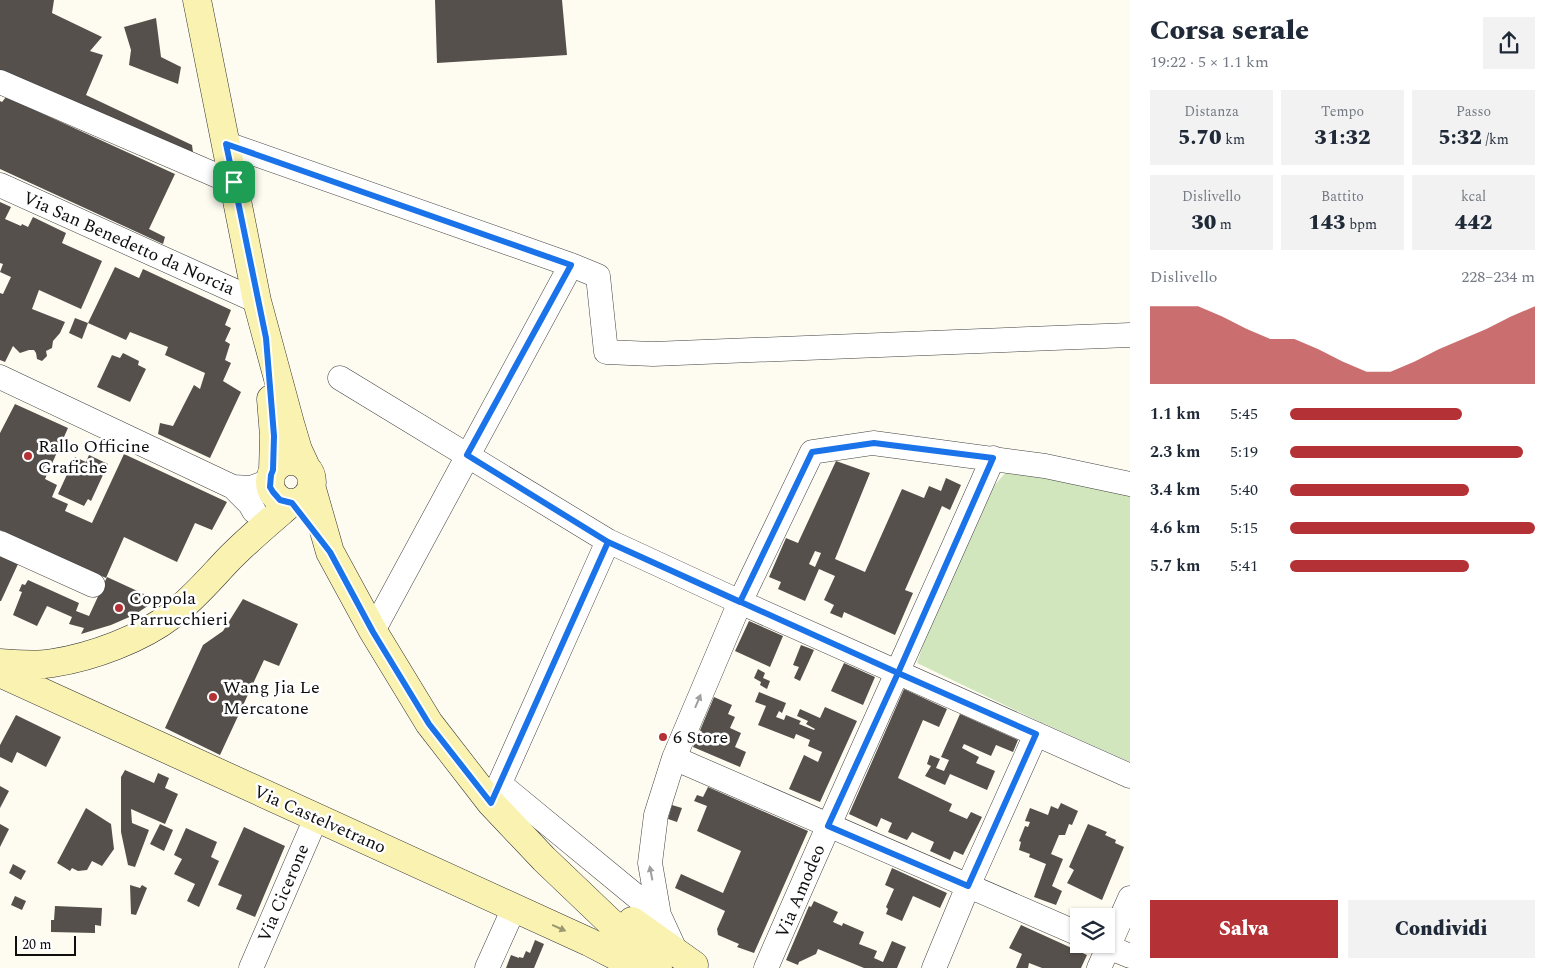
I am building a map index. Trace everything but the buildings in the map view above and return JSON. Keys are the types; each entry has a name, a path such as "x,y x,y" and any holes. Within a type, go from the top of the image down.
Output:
{"main road":[{"path":"197,0 257,300 293,432 300,490"},
{"path":"266,338 274,436 271,478 273,492 276,497 286,502 300,490"},
{"path":"227,561 271,478 282,462 294,460 300,490 330,552 373,632 429,724 496,793 544,859 575,887 617,911 680,964"},
{"path":"0,663 60,662 109,648 139,635 171,616 203,589 227,561 300,490"},
{"name":"Via Castelvetrano","path":"0,673 589,942 639,968"}],"street":[{"path":"0,82 234,182"},
{"path":"226,144 598,276 606,352 653,354 1130,335"},
{"name":"Via San Benedetto da Norcia","path":"0,185 257,300"},
{"path":"373,632 571,265"},
{"path":"0,377 233,486 252,488 271,478"},
{"path":"340,378 608,542 1130,776"},
{"path":"680,964 659,915 650,863 656,816 674,758 740,602 812,452 874,443 1045,466 1130,484"},
{"name":"Via Amodeo","path":"766,968 993,458"},
{"path":"233,486 250,504 254,512"},
{"path":"608,542 496,793 659,915"},
{"path":"0,543 93,585"},
{"path":"934,968 968,886 1036,734"},
{"path":"674,758 1070,930"},
{"name":"Via Cicerone","path":"251,968 316,818"},
{"path":"1115,927 1130,898"},
{"path":"487,968 514,908"},
{"path":"1102,953 1130,956"}],"green space":[{"path":"1006,472 1130,491 1130,762 1036,720 917,663 931,621 994,486"}],"place":[{"name":"Rallo Officine Grafiche","path":"28,456"},
{"name":"Coppola Parrucchieri","path":"119,608"},
{"name":"Wang Jia Le Mercatone","path":"213,697"},
{"name":"6 Store","path":"663,737"}],"route":[{"path":"234,182 226,144 571,265 467,455 608,542 674,572 740,602 812,452 874,443 993,458 898,673 1036,734 968,886 828,826 898,673 740,602 608,542 491,803 429,724 373,632 330,552 292,503 280,500 270,487 273,470 274,436 266,338 234,182"}]}
